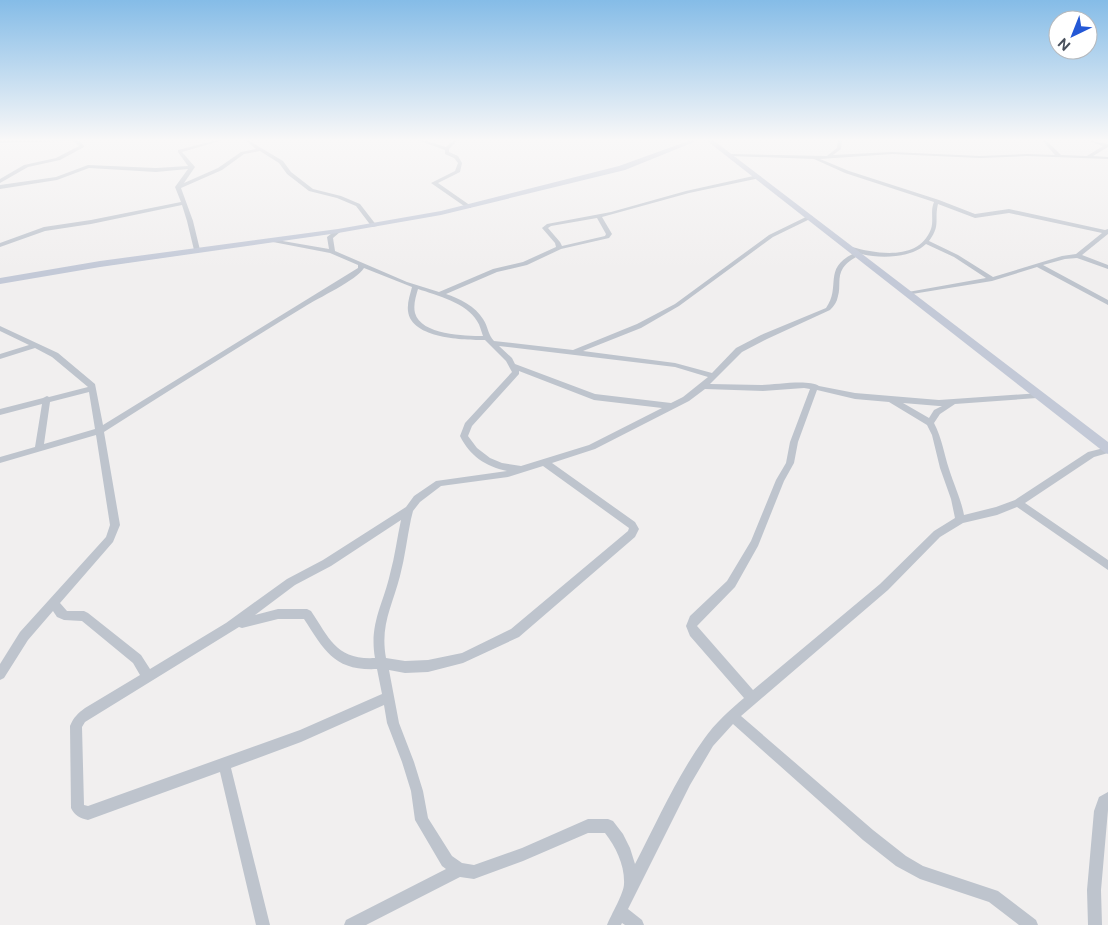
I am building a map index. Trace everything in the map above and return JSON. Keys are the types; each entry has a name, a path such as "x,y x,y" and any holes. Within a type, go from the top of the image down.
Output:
{"street":[{"path":"0,187 24,183"},
{"path":"178,187 181,183"},
{"path":"178,187 187,183"},
{"path":"302,183 311,190 339,197 358,205 374,226"},
{"path":"434,183 469,207"},
{"path":"0,281 197,250 374,226 469,207 561,183"},
{"path":"559,248 558,243 546,226 599,217 688,192 729,183"},
{"path":"766,183 1108,449"},
{"path":"881,183 977,216 1009,211 1107,232"},
{"path":"178,187 197,250"},
{"path":"853,252 901,254 914,251 926,242 934,228 936,201"},
{"path":"0,245 44,229 91,222 183,203"},
{"path":"440,294 495,270 525,264 559,248 607,237 609,234 607,228 599,217"},
{"path":"574,352 639,326 677,305 771,236 810,218"},
{"path":"332,252 330,238 338,231"},
{"path":"908,294 992,279 1038,265 1078,256 1107,232"},
{"path":"273,240 332,252 361,265 440,294 475,312 490,340 516,369 514,376 468,425 464,436 467,444 490,463 503,468 522,469"},
{"path":"926,242 956,256 992,279"},
{"path":"387,698 301,736 88,813 82,812 78,808 76,726 81,718 89,712 230,627 291,582 328,564 409,510 417,499 439,483 495,477 592,447 682,401 703,386 739,350 828,309 834,302 836,273 853,252"},
{"path":"1078,256 1108,267"},
{"path":"0,460 99,431 277,320 350,277 360,269 361,265"},
{"path":"1038,265 1108,303"},
{"path":"415,286 412,312 417,322 425,328 443,334 675,365 714,376"},
{"path":"0,328 36,344 55,355 90,384 115,524 114,533 110,539 24,636 0,674"},
{"path":"0,357 36,344"},
{"path":"513,366 603,400 670,406"},
{"path":"67,395 85,380"},
{"path":"703,386 763,388 793,384 815,386 841,394 953,404 1037,395"},
{"path":"752,698 694,632 692,626 694,620 730,584 755,543 780,480 790,464 794,442 815,386"},
{"path":"0,412 92,389"},
{"path":"38,449 47,399"},
{"path":"889,399 930,424 936,434 944,468 956,499 960,520"},
{"path":"930,424 941,409 953,404"},
{"path":"637,925 617,918 631,887 697,760 709,742 732,716 884,587 937,534 960,520 997,511 1018,503 1091,454 1108,449"},
{"path":"230,627 253,618 303,613 309,615 328,647 343,659 362,664 382,663 405,667 428,666 463,658 512,635 632,534 634,529 632,525 544,462"},
{"path":"1018,503 1108,566"},
{"path":"409,510 402,535 394,581 378,632 387,698 393,723 417,791 422,820 446,861 459,870 474,872 523,854 588,826 608,826 617,836 627,859 630,867 631,887"},
{"path":"54,604 65,617 84,616 136,659 148,677"},
{"path":"732,716 868,835 901,861 920,872 993,896 1031,925"},
{"path":"224,764 263,925"},
{"path":"1095,925 1094,890 1100,811 1104,802 1108,799"},
{"path":"351,925 459,870"}]}
